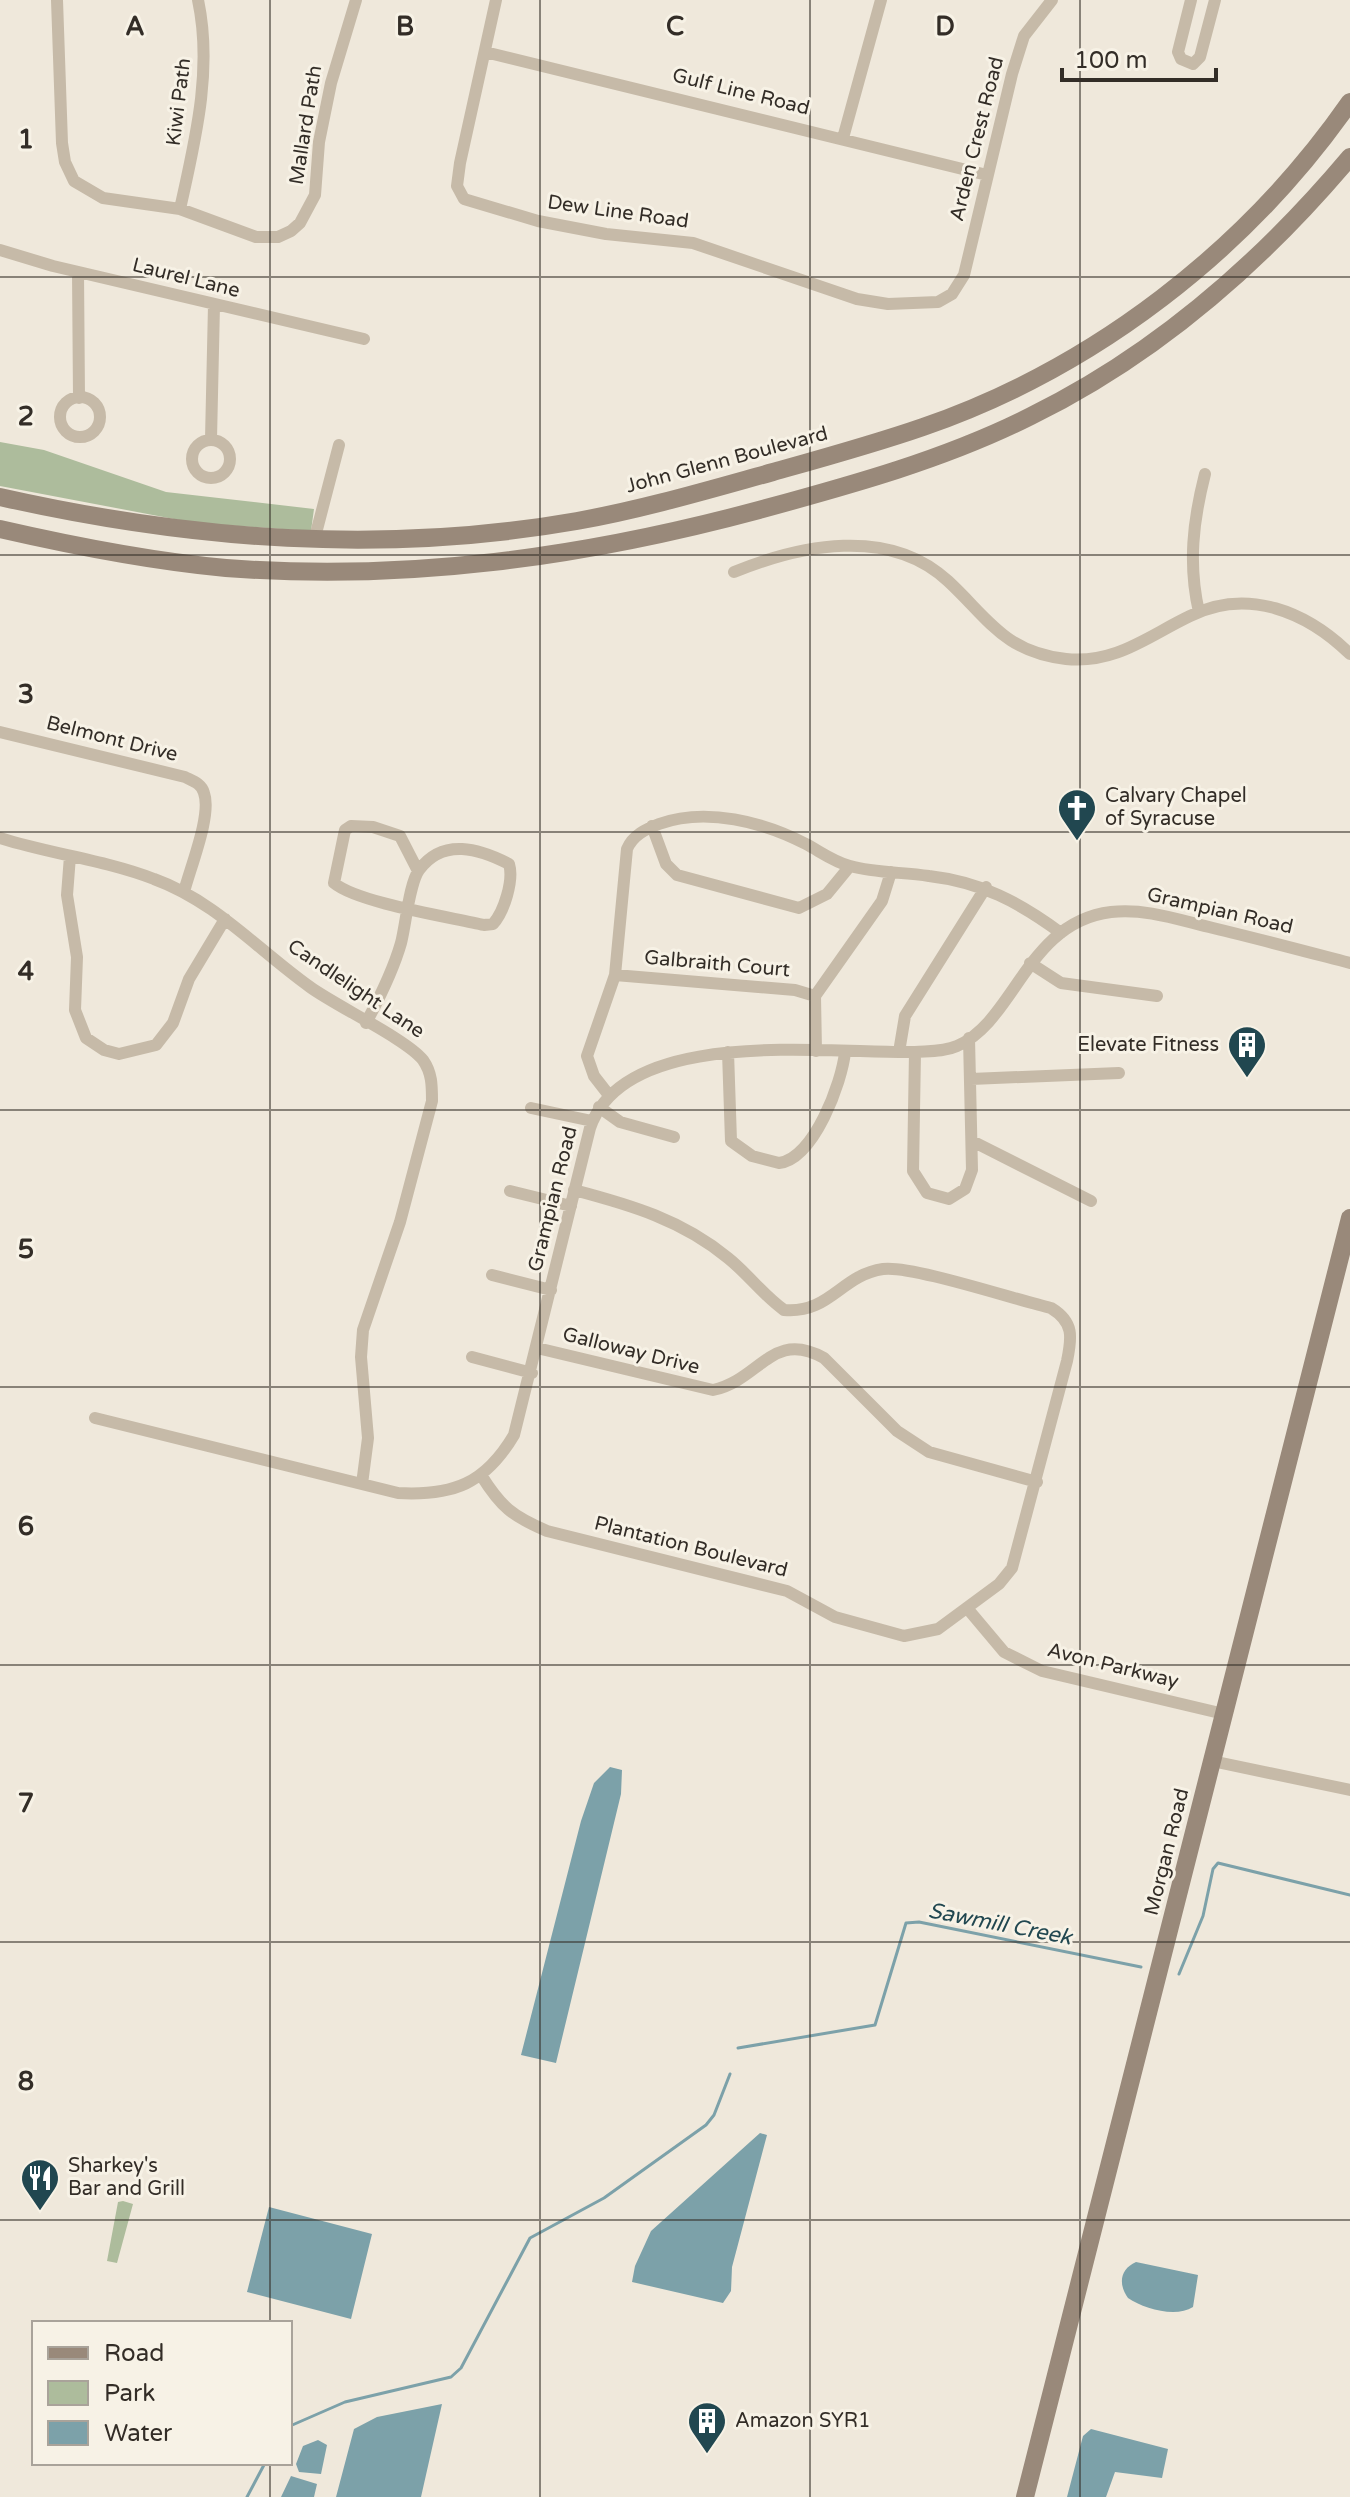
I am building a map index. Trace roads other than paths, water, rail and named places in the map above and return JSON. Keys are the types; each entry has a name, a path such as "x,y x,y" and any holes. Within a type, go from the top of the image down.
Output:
{"main road":[{"name":"John Glenn Boulevard","path":"0,497 179,530 314,541 429,538 505,531 632,509 834,455 925,426 994,398 1092,345 1193,273 1272,199 1350,102"},
{"path":"0,529 147,558 225,567 326,573 428,569 587,551 808,497 987,436 1101,378 1217,295 1299,217 1350,157"},
{"name":"Morgan Road","path":"1025,2497 1350,1218"}],"street":[{"name":"Mallard Path","path":"57,0 62,143 68,172 83,189 103,198 180,209 256,237 278,237 300,223 315,195 319,142 331,83 356,0"},
{"name":"Kiwi Path","path":"180,209 204,78 205,38 198,0"},
{"name":"Dew Line Road","path":"496,0 457,186 470,203 606,234 693,243 857,299 888,304 938,302 952,294"},
{"path":"843,138 881,0"},
{"name":"Arden Crest Road","path":"952,294 964,275 1024,36 1052,0"},
{"path":"1191,0 1178,52 1181,59 1193,64 1200,57 1215,0"},
{"name":"Gulf Line Road","path":"485,52 987,175"},
{"name":"Laurel Lane","path":"0,250 78,272 364,339"},
{"path":"78,272 79,398"},
{"path":"211,439 214,305"},
{"path":"314,541 339,445"},
{"path":"1199,612 1194,589 1192,537 1205,474"},
{"path":"734,572 779,554 817,546 888,551 939,574 987,624 1006,638 1026,649 1070,659 1101,659 1127,650 1199,612 1242,603 1279,608 1320,627 1350,654"},
{"name":"Belmont Drive","path":"0,732 185,777 199,785 205,793 205,808 184,892"},
{"path":"608,1094 594,1076 587,1056 615,975 627,849 630,841 652,826 676,818 699,816 751,823 782,833 850,866 986,887 1033,912 1061,933"},
{"path":"366,1023 390,976 409,908 418,871 443,851 467,848 509,864 512,875 499,918 493,924 409,908 356,894 334,883 345,830 351,826 373,827 400,836 418,871"},
{"path":"652,826 666,864 677,875 799,908 827,894 850,866"},
{"name":"Candlelight Lane","path":"0,838 152,878 184,892 225,919 307,985 415,1052 432,1080 432,1101 412,1183 363,1330 361,1357 368,1438 362,1484"},
{"path":"70,856 67,895 77,957 75,1010 86,1038 104,1050 119,1054 156,1045 173,1023 189,979 225,919"},
{"path":"816,1051 815,996 882,901 891,872"},
{"path":"899,1052 905,1016 986,887"},
{"name":"Grampian Road","path":"95,1418 398,1493 433,1495 456,1489 481,1475 504,1451 514,1435 532,1373 592,1121 608,1094 648,1072 728,1052 942,1051 981,1029 1030,963 1061,933 1099,915 1149,912 1350,963"},
{"path":"1030,963 1061,983 1157,996"},
{"name":"Galbraith Court","path":"615,975 795,990 815,996"},
{"path":"915,1052 915,1179 927,1193 949,1199 965,1189 969,1181 972,1141 969,1038"},
{"path":"728,1052 731,1141 752,1156 779,1163 801,1152 837,1093 845,1052"},
{"path":"971,1079 1119,1073"},
{"path":"599,1107 620,1122 674,1137"},
{"path":"531,1108 592,1121"},
{"path":"972,1141 1091,1201"},
{"name":"Plantation Boulevard","path":"481,1475 504,1508 547,1531 787,1591 835,1617 904,1636 925,1634 967,1608 999,1584 1012,1568 1067,1361 1071,1331 1063,1316 1051,1308 888,1269 848,1282 824,1303 797,1311 784,1310 728,1258 667,1218 574,1190"},
{"path":"510,1191 571,1206"},
{"path":"492,1275 551,1290"},
{"name":"Galloway Drive","path":"537,1348 713,1390 742,1381 772,1354 799,1350 824,1358 897,1431 929,1452 1037,1482"},
{"path":"472,1357 532,1373"},
{"name":"Avon Parkway","path":"967,1608 1004,1652 1042,1671 1224,1714"},
{"path":"1212,1761 1350,1790"}],"water":[{"path":"610,1767 622,1770 621,1794 556,2063 521,2055 581,1821 594,1783"},
{"path":"760,2133 767,2135 732,2267 731,2291 723,2303 632,2282 635,2266 651,2231"},
{"path":"269,2207 372,2234 351,2319 247,2292"},
{"path":"1136,2262 1198,2275 1193,2307 1178,2312 1160,2311 1128,2298 1122,2277"},
{"path":"442,2404 421,2497 336,2497 354,2429 377,2417"},
{"path":"1091,2429 1168,2449 1162,2478 1115,2472 1106,2497 1067,2497 1083,2436"},
{"path":"318,2440 327,2445 321,2474 299,2472 296,2464 303,2446"},
{"path":"291,2476 317,2484 314,2497 281,2497"}],"waterway":[{"name":"Sawmill Creek","path":"1179,1974 1203,1916 1213,1869 1218,1863 1350,1895"},
{"name":"Sawmill Creek","path":"738,2048 875,2025 906,1923 919,1922 1141,1967"},
{"name":"Sawmill Creek","path":"292,2425 345,2402 451,2377 461,2368 530,2238 604,2198 706,2125 714,2115 730,2074"},
{"name":"Sawmill Creek","path":"247,2497 264,2465"}],"place":[{"name":"Calvary Chapel of Syracuse","path":"1077,842"},
{"name":"Elevate Fitness","path":"1247,1079"},
{"name":"Sharkey's Bar and Grill","path":"40,2212"},
{"name":"Amazon SYR1","path":"707,2455"}]}
